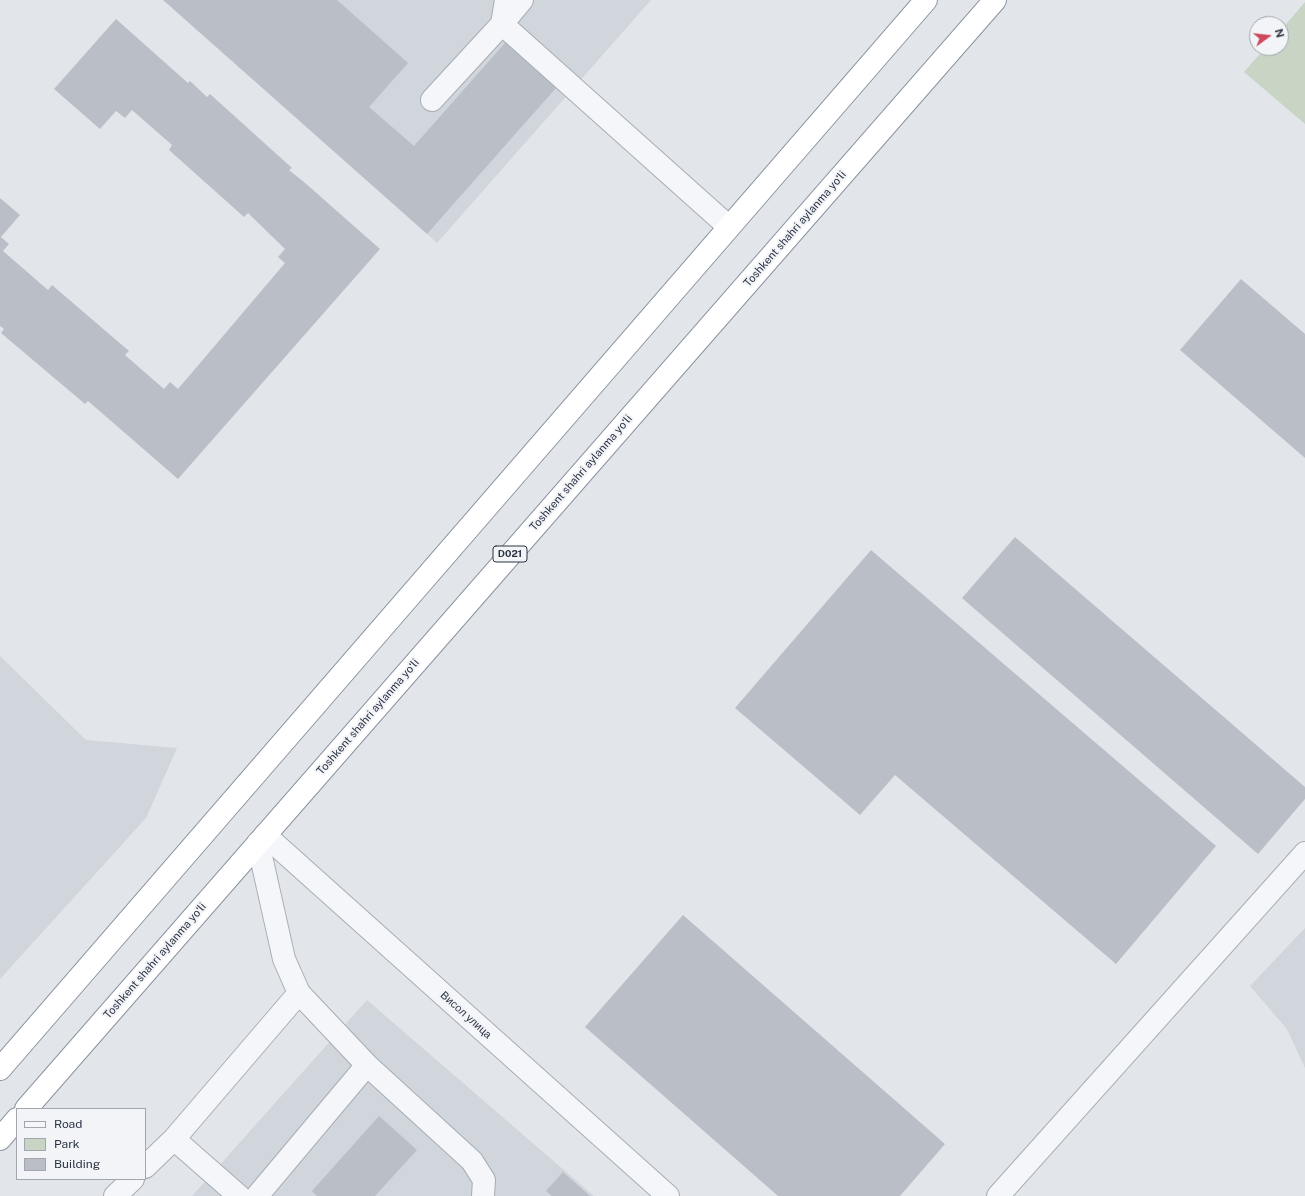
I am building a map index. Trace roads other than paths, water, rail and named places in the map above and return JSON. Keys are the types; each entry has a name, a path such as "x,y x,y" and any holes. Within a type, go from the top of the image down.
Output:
{"highway":[{"path":"0,1069 926,0"},
{"name":"Toshkent shahri aylanma yoʻli","path":"27,1108 995,0"},
{"path":"0,1139 16,1120"}],"street":[{"path":"502,24 506,0"},
{"path":"432,100 522,0"},
{"path":"502,24 729,227"},
{"path":"261,839 284,959 300,993 368,1065 472,1161 484,1180 483,1196"},
{"name":"Висол улица","path":"261,839 668,1196"},
{"path":"998,1196 1305,853"},
{"path":"146,1166 174,1139 300,993"},
{"path":"257,1196 368,1065"},
{"path":"174,1139 238,1196"},
{"path":"115,1196 132,1180"}]}
